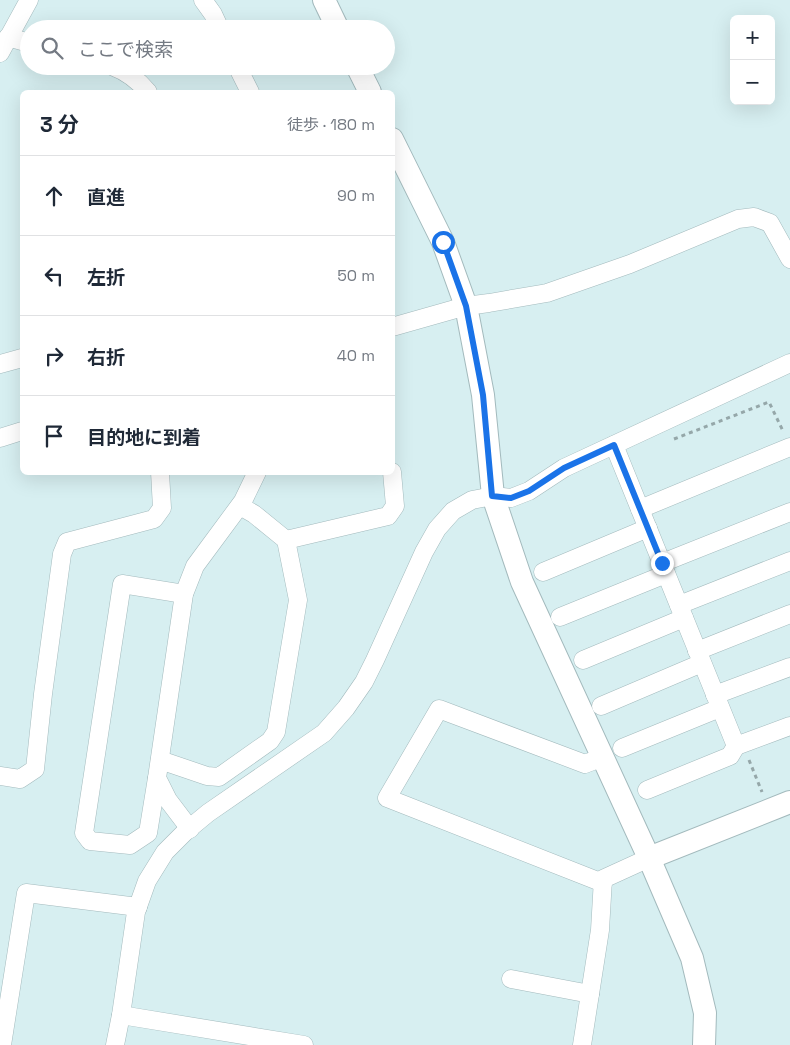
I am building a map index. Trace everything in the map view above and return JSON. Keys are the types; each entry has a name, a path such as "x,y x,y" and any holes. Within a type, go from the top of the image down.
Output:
{"street":[{"path":"0,53 29,0"},
{"path":"203,0 216,20"},
{"path":"324,0 334,20"},
{"path":"8,37 20,40"},
{"path":"131,75 146,90"},
{"path":"242,75 249,90"},
{"path":"362,75 369,90"},
{"path":"395,145 443,242 466,306 483,395 492,496 522,582 612,753 649,858 692,958 705,1013 704,1045"},
{"path":"395,326 466,306 547,293 630,264 738,219 754,217 770,222 790,259"},
{"path":"0,364 20,359"},
{"path":"114,1045 121,1015 138,907 147,881 166,852 190,828 208,813 324,733 346,708 364,682 424,552 437,529 453,512 472,500 492,496 511,498 529,491 564,468 790,363"},
{"path":"0,438 20,432"},
{"path":"640,509 788,442"},
{"path":"614,445 718,702 739,745"},
{"path":"0,776 20,779 35,769 46,666 62,554 67,542 154,519 162,508 160,475"},
{"path":"184,594 122,584 84,833 90,841 130,845 148,833 184,594 195,566 240,506 256,475"},
{"path":"286,540 388,516 395,506 392,475"},
{"path":"160,760 207,776 219,777 270,740 276,732 298,600 286,540 254,514 240,506"},
{"path":"560,617 790,512"},
{"path":"542,572 648,528"},
{"path":"583,660 790,562"},
{"path":"601,706 790,614"},
{"path":"603,883 387,798 439,709 585,764 612,753 790,666"},
{"path":"647,790 730,756 739,745 790,726"},
{"path":"157,778 168,800 190,828"},
{"path":"582,1045 600,930 603,879 649,858 780,806"},
{"path":"2,1045 26,893 138,907"},
{"path":"511,979 590,994"},
{"path":"121,1015 304,1045"}],"path":[{"path":"672,440 769,402 788,442"},
{"path":"739,745 780,806"}],"route":[{"path":"443,242 466,306 483,395 492,496 511,498 529,491 564,468 614,445 662,563"}]}
